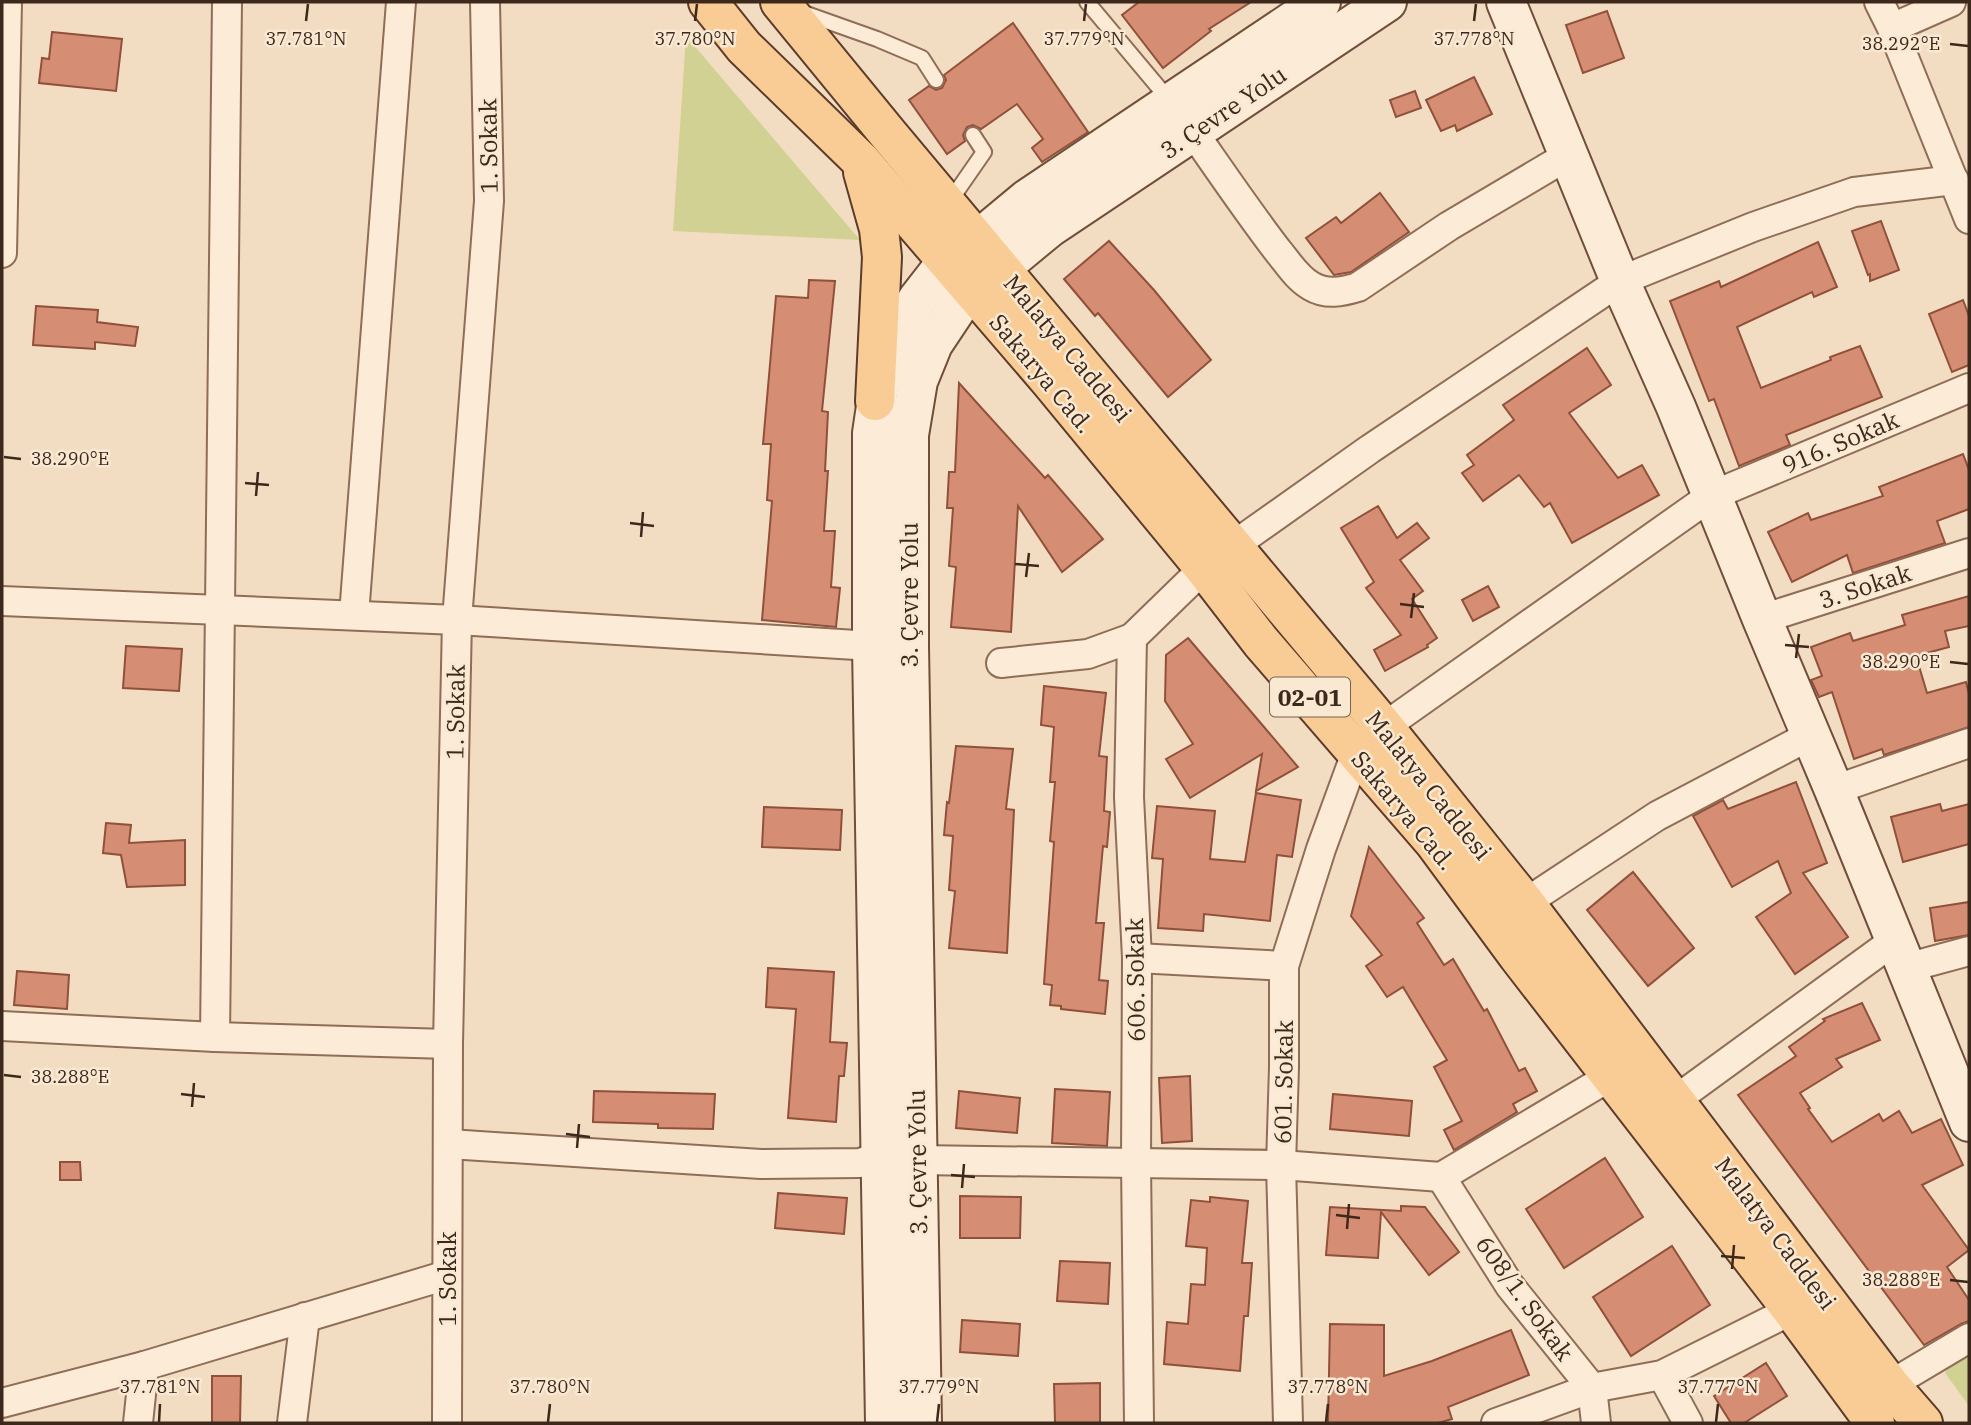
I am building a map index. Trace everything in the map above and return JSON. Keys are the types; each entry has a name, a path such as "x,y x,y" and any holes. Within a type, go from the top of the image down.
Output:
{"main road":[{"name":"Sakarya Cad.","path":"708,2 744,47 860,160 975,266 1219,557 1261,642 1434,842 1518,956 1792,1310 1875,1423"},
{"name":"3. Çevre Yolu","path":"922,1423 899,1158 872,646 872,433 883,371 900,327 926,287 975,266 1049,228 1321,2"},
{"name":"3. Çevre Yolu","path":"1182,117 1387,2"},
{"path":"1506,2 1901,954 1965,1100"},
{"path":"783,4 947,205 975,266"},
{"path":"860,160 879,229 882,257 876,401"},
{"name":"3. Çevre Yolu","path":"885,1423 899,1158 909,646 909,435 914,394 927,356 947,320 963,299 975,266"},
{"name":"Malatya Caddesi","path":"1219,557 1384,727 1525,903 1891,1385 1923,1423"}],"street":[{"path":"2,253 7,2"},
{"path":"215,1037 227,2"},
{"path":"354,615 401,2"},
{"name":"1. Sokak","path":"447,1423 447,1044 457,620 489,201 485,2"},
{"path":"1879,2 1892,27 1969,219"},
{"path":"1892,27 1951,2"},
{"path":"1182,117 1258,225 1300,279 1313,288 1328,292 1342,292 1358,287 1449,226 1569,155"},
{"path":"1001,663 1088,654 1132,638 1219,557 1370,449 1620,281 1753,227 1854,192 1954,180"},
{"name":"916. Sokak","path":"1356,753 1384,727 1711,496 1969,388"},
{"name":"3. Sokak","path":"1762,619 1969,553"},
{"path":"2,601 457,620 872,646"},
{"name":"606. Sokak","path":"1132,638 1129,797 1136,958 1139,1423"},
{"path":"1525,903 1657,816 1811,736"},
{"path":"1834,790 1969,743"},
{"name":"601. Sokak","path":"1288,1423 1281,1164 1284,967 1321,849 1356,753"},
{"path":"1674,1101 1901,954 1969,951"},
{"path":"1136,958 1284,967"},
{"path":"2,1026 215,1037 447,1044"},
{"path":"449,1144 761,1164 860,1163 899,1158 1032,1163 1281,1164 1441,1177 1611,1076"},
{"name":"608/1. Sokak","path":"1441,1177 1510,1286 1592,1388"},
{"path":"2,1403 144,1366 447,1275"},
{"path":"1496,1423 1592,1388 1662,1375 1792,1310"},
{"path":"292,1423 305,1317"},
{"path":"1891,1385 1969,1338"},
{"path":"138,1423 144,1366"},
{"path":"1662,1375 1688,1423"},
{"path":"1592,1388 1596,1423"}],"lane":[{"path":"1087,2 1182,117"},
{"path":"783,4 922,58 936,80"},
{"path":"947,205 984,152 973,135"}],"shaded area":[{"path":"686,36 860,240 673,231"},
{"path":"1969,1344 1969,1406 1945,1373 1952,1356"}],"building":[{"path":"1139,2 1251,2 1209,29 1211,31 1163,68 1122,15"},
{"path":"1607,11 1624,58 1583,73 1566,25"},
{"path":"1013,23 1088,132 1042,162 1032,148 1043,139 1017,104 981,129 973,125 967,127 963,135 965,141 947,154 909,100 929,86 936,90 942,88 946,80 944,75"},
{"path":"52,32 122,39 116,91 39,83 42,58 49,59"},
{"path":"1474,77 1492,114 1457,131 1455,125 1441,131 1426,100"},
{"path":"1415,91 1421,108 1396,117 1390,100"},
{"path":"1380,193 1409,232 1351,272 1334,275 1306,238 1336,217 1341,223"},
{"path":"1881,221 1899,270 1870,281 1870,274 1868,275 1852,231"},
{"path":"1109,241 1154,290 1211,360 1168,397 1098,313 1095,316 1064,279"},
{"path":"1818,242 1837,287 1814,297 1812,292 1737,327 1761,388 1860,346 1882,397 1786,435 1790,445 1739,466 1714,399 1709,401 1670,301 1719,281 1721,287"},
{"path":"809,280 835,281 822,411 828,412 824,531 835,531 831,587 840,588 836,627 762,620 772,501 767,500 771,444 763,444 776,296 808,298"},
{"path":"1963,300 1969,316 1969,365 1952,372 1929,314"},
{"path":"36,306 98,310 97,322 138,327 135,346 95,342 95,349 33,345"},
{"path":"1587,348 1611,385 1569,413 1618,478 1642,465 1659,495 1572,543 1550,503 1544,507 1519,475 1483,501 1462,473 1474,465 1467,455 1514,420 1503,405"},
{"path":"959,383 1045,478 1048,475 1103,539 1062,572 1018,506 1011,632 951,627 956,567 949,566 953,508 947,508 949,472 955,472"},
{"path":"1963,454 1969,470 1969,509 1937,521 1945,543 1853,573 1847,555 1792,582 1768,532 1808,513 1811,520 1883,496 1879,487"},
{"path":"1378,506 1397,538 1417,523 1429,538 1400,560 1423,591 1412,599 1437,638 1427,645 1428,647 1385,671 1374,650 1401,635 1366,588 1374,582 1341,528"},
{"path":"1488,586 1499,607 1473,621 1462,600"},
{"path":"1969,596 1969,626 1945,631 1949,647 1916,656 1927,693 1966,682 1969,694 1969,727 1884,755 1882,749 1854,759 1832,692 1819,697 1811,680 1822,676 1811,647 1850,633 1853,641 1905,625 1902,615"},
{"path":"1188,638 1298,767 1256,791 1262,754 1190,798 1166,759 1193,744 1165,701 1166,655"},
{"path":"126,646 182,649 179,691 123,688"},
{"path":"1044,686 1106,693 1099,756 1107,757 1104,811 1110,812 1107,847 1103,846 1096,923 1104,923 1099,980 1108,981 1105,1014 1061,1009 1061,1006 1050,1005 1052,985 1044,984 1054,842 1050,841 1055,782 1050,782 1054,727 1041,725"},
{"path":"956,746 1013,749 1006,809 1014,810 1007,953 949,948 955,891 949,890 953,836 944,835"},
{"path":"1796,782 1827,863 1803,873 1848,937 1795,974 1756,917 1791,893 1778,861 1732,887 1693,816 1723,800 1728,809"},
{"path":"1256,793 1301,800 1292,857 1277,855 1270,921 1204,914 1203,931 1158,928 1163,859 1152,858 1157,806 1215,811 1210,859 1245,862"},
{"path":"1940,804 1942,811 1969,804 1969,844 1903,862 1891,817"},
{"path":"764,807 842,810 840,850 762,847"},
{"path":"106,823 131,825 129,843 185,840 185,885 127,887 121,855 103,853"},
{"path":"1369,847 1424,918 1417,923 1444,965 1453,959 1484,1011 1487,1009 1519,1071 1525,1068 1537,1091 1513,1104 1517,1112 1454,1150 1444,1130 1462,1121 1434,1067 1447,1060 1403,987 1387,997 1366,966 1382,955 1351,916"},
{"path":"1633,872 1694,948 1648,986 1587,910"},
{"path":"1969,902 1969,935 1935,941 1930,908"},
{"path":"768,968 834,972 830,1042 847,1043 844,1076 839,1076 836,1122 788,1118 796,1009 766,1007"},
{"path":"17,971 69,975 67,1009 14,1005"},
{"path":"1862,1003 1880,1040 1836,1059 1842,1067 1800,1093 1832,1142 1879,1114 1883,1121 1899,1111 1912,1133 1941,1119 1963,1165 1922,1185 1969,1250 1947,1267 1969,1300 1969,1321 1924,1345 1738,1095 1796,1056 1789,1047 1825,1021 1823,1019"},
{"path":"1190,1076 1192,1141 1162,1143 1159,1078"},
{"path":"1055,1089 1110,1092 1107,1146 1052,1143"},
{"path":"594,1091 715,1094 713,1129 658,1128 658,1124 593,1122"},
{"path":"959,1091 1020,1098 1017,1133 956,1128"},
{"path":"1333,1094 1412,1101 1409,1136 1330,1129"},
{"path":"1605,1158 1643,1217 1564,1268 1526,1209"},
{"path":"60,1162 80,1162 81,1180 60,1180"},
{"path":"778,1193 847,1198 844,1234 775,1228"},
{"path":"960,1196 1021,1197 1020,1238 960,1238"},
{"path":"1210,1197 1248,1201 1242,1263 1252,1263 1240,1371 1164,1364 1167,1322 1188,1324 1191,1284 1205,1285 1207,1248 1186,1246 1191,1200 1210,1202"},
{"path":"1401,1206 1425,1207 1459,1252 1429,1275 1381,1212 1378,1258 1326,1255 1330,1207 1401,1211"},
{"path":"1672,1246 1710,1305 1631,1356 1593,1297"},
{"path":"1060,1261 1110,1263 1108,1304 1057,1301"},
{"path":"962,1320 1020,1324 1018,1356 960,1352"},
{"path":"1330,1324 1384,1325 1384,1376 1432,1361 1511,1330 1529,1375 1448,1407 1452,1419 1438,1423 1328,1423"},
{"path":"1766,1363 1787,1396 1744,1423 1731,1423 1714,1396"},
{"path":"212,1376 241,1376 240,1423 212,1423"},
{"path":"1100,1383 1100,1423 1055,1423 1054,1384"}]}
